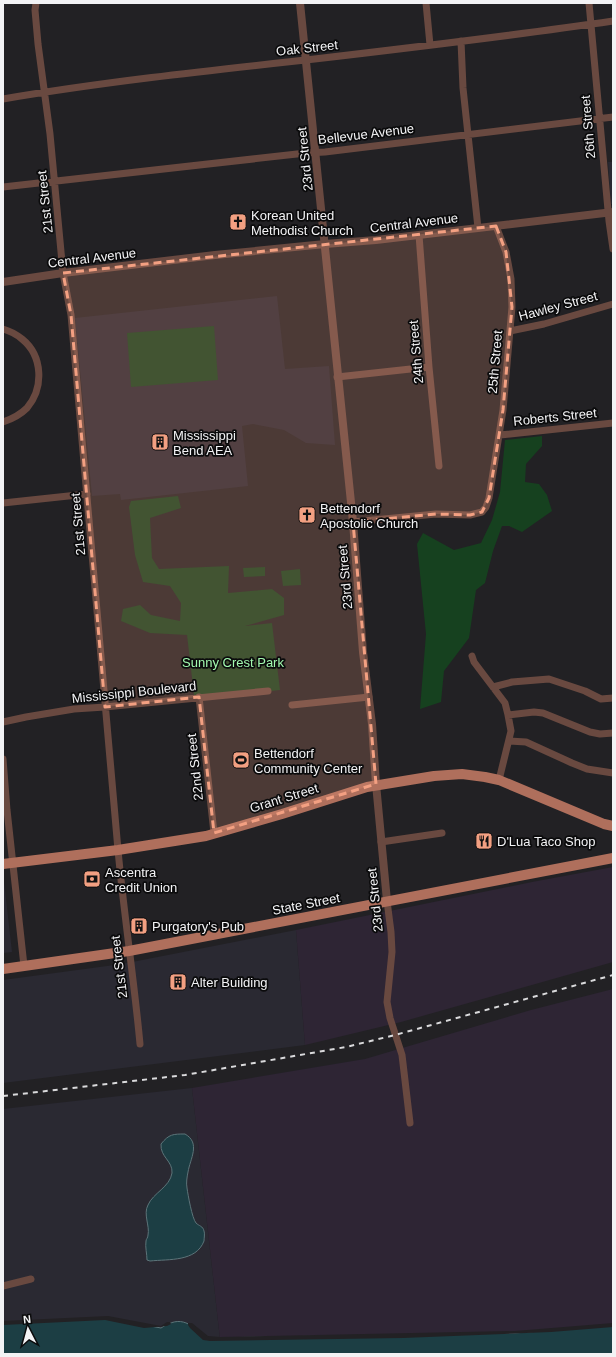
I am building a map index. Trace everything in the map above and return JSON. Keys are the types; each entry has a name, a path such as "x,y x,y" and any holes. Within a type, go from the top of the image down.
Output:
{"main road":[{"name":"Grant Street","path":"8,864 118,850 214,834 376,784 451,774 476,775 500,780 609,825 613,832"},
{"path":"602,859 613,853"},
{"name":"State Street","path":"3,969 129,951 613,858"}],"street":[{"name":"21st Street","path":"36,3 36,16 55,181 63,273 71,315 118,850 140,1044"},
{"name":"23rd Street","path":"300,3 353,522 363,652 372,724 381,842 392,932 392,952 387,1002 390,1018 402,1055 410,1123"},
{"path":"426,3 430,45"},
{"name":"26th Street","path":"589,3 600,119 611,212 613,249"},
{"name":"Oak Street","path":"3,99 44,92 219,69 430,45 613,21"},
{"path":"461,41 463,88 478,228"},
{"name":"Bellevue Avenue","path":"3,187 325,152 613,117"},
{"name":"Central Avenue","path":"3,282 63,273 215,255 376,240 611,212"},
{"name":"25th Street","path":"353,522 436,514 470,515 482,512 486,507 504,410 512,307 511,279 506,252 496,226"},
{"name":"24th Street","path":"419,235 429,367 439,466"},
{"name":"Hawley Street","path":"510,331 544,324 613,304"},
{"path":"3,329 13,332 23,339 30,347 36,357 39,371 39,384 34,398 26,409 15,418 3,422"},
{"path":"337,377 429,367"},
{"name":"Roberts Street","path":"500,435 613,423"},
{"path":"3,503 87,494"},
{"path":"472,656 474,662 505,703 508,715 511,731 500,780"},
{"path":"493,687 512,682 548,679 585,691 601,699 613,698"},
{"name":"Mississippi Boulevard","path":"3,722 53,712 268,691"},
{"name":"22nd Street","path":"199,697 214,834"},
{"path":"292,705 368,697"},
{"path":"508,715 543,712 590,732 600,734 613,733"},
{"path":"509,741 526,742 587,769 613,773"},
{"path":"3,759 8,864 24,966"},
{"path":"381,842 442,833"},
{"path":"3,1286 31,1279"}],"highlighted area":[{"path":"496,226 506,252 512,307 503,410 489,498 482,512 470,515 436,514 353,522 376,784 214,833 199,697 105,707 71,315 63,273"}],"shaded area":[{"path":"608,162 613,162 613,204 611,204"},
{"path":"277,296 285,369 329,366 335,445 306,443 284,430 253,424 242,426 248,486 121,500 120,494 92,496 75,318"},
{"path":"613,867 613,962 401,1022 305,1045 296,930"},
{"path":"3,873 12,952 3,953"},
{"path":"296,930 305,1045 3,1083 3,980 122,964"},
{"path":"613,989 613,1325 515,1333 220,1339 192,1088 365,1059 531,1010"},
{"path":"192,1088 220,1339 207,1338 170,1322 161,1328 108,1318 3,1323 3,1109"}],"green space":[{"path":"214,326 218,380 131,387 127,333"},
{"path":"542,436 542,446 526,464 525,482 539,484 547,495 552,511 522,532 509,526 502,526 493,551 485,583 476,590 469,638 444,671 441,702 420,709 426,634 417,544 423,533 454,550 481,543 492,520 500,492 505,440"},
{"name":"Sunny Crest Park","path":"178,496 181,508 150,518 152,558 159,569 229,566 228,593 272,589 284,598 284,615 245,626 272,623 280,690 205,699 204,694 194,695 187,635 150,633 121,621 123,609 140,605 151,615 180,621 181,603 170,586 143,582 135,555 129,507 131,501"},
{"path":"265,567 265,576 244,577 243,568"},
{"path":"300,569 301,585 283,586 281,571"}],"water":[{"path":"185,1134 190,1138 194,1147 187,1180 188,1196 196,1223 203,1229 204,1241 195,1253 188,1256 150,1261 147,1260 146,1248 148,1231 146,1212 150,1201 165,1186 171,1178 172,1173 171,1165 162,1152 161,1144 166,1138 172,1135"},
{"path":"108,1318 161,1328 175,1322 186,1323 191,1325 207,1338 515,1333 613,1325 613,1354 3,1354 3,1323"}],"pier":[{"path":"108,1316 161,1326 167,1322 170,1322 171,1324 167,1326 144,1328 105,1320 3,1325 3,1321"},
{"path":"188,1323 192,1323 208,1336 220,1337 515,1331 613,1323 613,1327 551,1332 403,1338 210,1341 203,1340 190,1328"}],"railway":[{"path":"3,1096 185,1075 346,1047 613,975"}],"place":[{"name":"Korean United Methodist Church","path":"238,222"},
{"name":"Mississippi Bend AEA","path":"160,442"},
{"name":"Bettendorf Apostolic Church","path":"307,515"},
{"name":"Bettendorf Community Center","path":"241,760"},
{"name":"D'Lua Taco Shop","path":"484,841"},
{"name":"Ascentra Credit Union","path":"92,879"},
{"name":"Purgatory's Pub","path":"139,926"},
{"name":"Alter Building","path":"178,982"}]}
